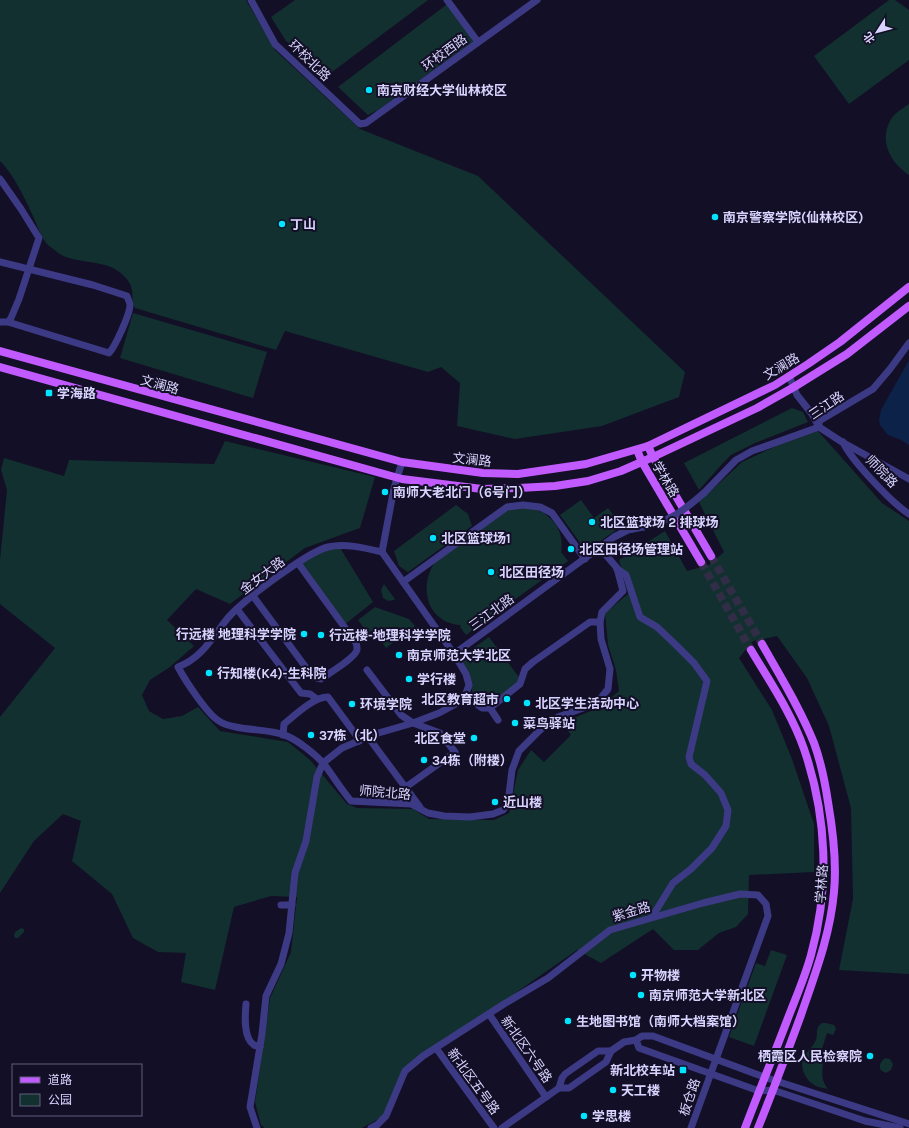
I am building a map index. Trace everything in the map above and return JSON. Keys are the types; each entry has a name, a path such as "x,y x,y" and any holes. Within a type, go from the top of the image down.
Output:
{"main road":[{"name":"文澜路","path":"0,351 402,462 484,473 518,474 586,464 648,446 775,385 840,342 909,288"},
{"name":"文澜路","path":"0,367 398,478 482,489 555,486 588,481 621,471 757,408 847,354 909,306"},
{"name":"学林路","path":"648,446 711,556"},
{"name":"学林路","path":"637,450 642,462 701,562"},
{"name":"学林路","path":"758,1128 821,958 834,892 832,822 825,780 814,744 800,712 762,644"},
{"name":"学林路","path":"745,1128 811,956 820,919 824,860 822,824 814,782 804,749 790,717 751,650"}],"street":[{"name":"环校北路","path":"252,0 275,44 360,124 366,123"},
{"path":"447,0 478,42"},
{"name":"环校西路","path":"366,123 537,0"},
{"path":"0,178 39,238 19,299 8,322"},
{"path":"0,262 93,285 127,296 130,306 113,350 109,353 8,322 0,322"},
{"name":"三江路","path":"674,517 704,493 719,475 736,460 752,451 818,427 819,421 873,389 909,343"},
{"name":"师院路","path":"789,376 797,395 812,414 818,427 909,479"},
{"name":"师院路","path":"842,442 846,450 874,482 909,514"},
{"path":"257,1128 250,1107 260,1047 266,996 281,964 289,932 295,873 306,841 317,777 323,763 342,748 368,737 414,723 454,705 465,696 469,685 466,674 454,654 382,552 394,488 402,462"},
{"path":"403,582 507,507 523,505 540,507 552,513 585,559"},
{"name":"三江北路","path":"454,654 600,548 628,530 656,524 674,517"},
{"name":"金女大路","path":"178,668 191,661 207,647 228,618 237,609 266,585 316,551 328,547 339,546 359,547 382,552"},
{"path":"600,548 617,568 626,575 640,617 657,627 676,645 694,663 707,681 689,756 691,764 705,775 721,793 728,810 726,826 712,848 691,869 673,883 652,917"},
{"path":"253,596 313,677 321,679 343,663 357,650 356,643 298,563"},
{"path":"465,696 482,708 490,708 520,684 525,669 533,662 590,622 600,622 602,612 623,592 617,568"},
{"path":"237,609 301,693 310,694 317,699"},
{"name":"师院北路","path":"178,668 209,712 219,722 237,727 268,730 288,736 306,748 323,763 343,792 352,801 411,804 428,813 444,816 470,817 493,814 503,810 508,803 512,770 519,751 540,730 558,717 597,703 608,689 610,669 601,639 600,622"},
{"path":"367,670 401,715 414,723 440,733 455,752 406,787"},
{"path":"282,735 284,724 323,696 328,697 359,741"},
{"path":"490,708 498,720"},
{"path":"368,737 423,810"},
{"name":"紫金路","path":"371,1128 377,1125 386,1116 405,1071 423,1056 488,1014 548,978 610,930 652,917 740,894 758,895 766,904 768,916 710,1073"},
{"path":"281,905 292,905"},
{"path":"246,1004 244,1018 248,1038 253,1045 260,1047"},
{"name":"新北区六号路","path":"488,1014 546,1097"},
{"path":"502,1128 559,1088 569,1088 606,1062 611,1051 624,1042 636,1040 642,1036 653,1036 764,1077 909,1124"},
{"path":"636,1040 639,1048 759,1091 773,1090 865,1121 900,1128"},
{"name":"新北区五号路","path":"436,1048 494,1128"},
{"path":"559,1088 565,1074 598,1051 611,1051"},
{"name":"板仓路","path":"691,1128 710,1073"}],"green space":[{"name":"丁山","path":"0,0 246,0 276,51 360,129 478,176 685,372 679,397 602,426 515,439 457,426 460,383 441,367 428,372 285,331 276,350 135,308 131,285 123,275 108,266 66,257 48,245 41,235 33,216 10,173 0,161"},
{"path":"295,0 428,0 328,75 286,41 271,17"},
{"path":"889,0 895,0 909,10 909,60 849,104 814,56"},
{"path":"450,2 477,39 378,110 368,115 338,87"},
{"path":"909,104 909,175 892,158 886,144 886,137 887,129 892,118 898,111"},
{"path":"133,313 267,352 253,398 120,358"},
{"path":"792,408 803,412 808,422 755,443 731,455 699,490 684,463"},
{"path":"818,431 882,503 909,521 909,974 839,970 853,899 851,808 829,726 807,678 777,636 753,641 739,658 772,710 792,759 814,824 814,872 749,875 748,914 736,927 719,933 698,950 674,950 653,929 601,963 577,950 404,1071 382,1117 362,1128 265,1128 261,1125 255,1102 270,998 291,952 297,897 271,896 234,907 215,990 181,982 186,953 158,952 133,938 112,894 72,861 81,821 63,814 34,841 0,893 0,717 55,648 0,604 0,560 7,490 1,470 4,458 64,476 69,460 214,464 225,441 375,477 360,528 305,548 230,604 196,589 167,620 194,646 170,667 150,680 142,695 149,711 163,719 182,716 198,707 220,731 288,742 310,760 347,804 357,808 413,809 429,819 494,820 509,813 518,770 531,750 544,762 571,735 562,723 600,707 619,691 616,670 608,645 605,613 628,594 619,560 665,531 687,571 709,565 724,552 699,502 742,462 776,446"},
{"name":"北区篮球场 2 排球场","path":"581,500 594,518 608,508 622,526 586,551 560,515"},
{"name":"北区篮球场1","path":"456,505 468,514 472,526 408,572 399,566 394,551"},
{"name":"北区田径场","path":"531,507 545,514 555,524 561,537 561,553 568,561 466,635 460,627 461,625 449,623 440,618 433,611 429,602 427,582 435,562 509,508"},
{"path":"339,546 373,602 344,625 298,563 316,551"},
{"path":"384,584 395,599 394,600 388,601 383,598 381,590"},
{"path":"375,607 409,619 415,626 386,648 374,631 367,632 358,620"},
{"path":"489,637 521,680 490,708 476,700 458,659"},
{"path":"21,928 24,929 24,932 18,938 15,938 15,932"},
{"path":"771,950 787,955 754,1046 729,1037 756,963 765,966"},
{"path":"822,1023 834,1025 836,1029 833,1035 827,1033 819,1058 823,1062 823,1080 828,1089 816,1086 810,1082 805,1076 802,1064 805,1055 815,1042 817,1029"},
{"path":"885,1058 890,1059 893,1064 891,1070 886,1073 880,1068 881,1062"}],"water":[{"path":"909,360 909,445 888,435 880,425 879,420 881,410"}],"tunnel":[{"path":"711,556 762,644"},
{"path":"701,562 751,650"}],"place":[{"name":"南京财经大学仙林校区","path":"369,90"},
{"name":"南京警察学院(仙林校区)","path":"715,217"},
{"name":"丁山","path":"282,224"},
{"name":"学海路","path":"49,393"},
{"name":"南师大老北门（6号门）","path":"385,492"},
{"name":"北区篮球场 2 排球场","path":"592,522"},
{"name":"北区篮球场1","path":"433,538"},
{"name":"北区田径场管理站","path":"571,549"},
{"name":"北区田径场","path":"491,572"},
{"name":"行远楼 地理科学学院","path":"304,634"},
{"name":"行远楼-地理科学学院","path":"321,635"},
{"name":"南京师范大学北区","path":"399,655"},
{"name":"行知楼(K4)-生科院","path":"209,673"},
{"name":"学行楼","path":"409,679"},
{"name":"北区教育超市","path":"507,699"},
{"name":"北区学生活动中心","path":"527,703"},
{"name":"环境学院","path":"352,704"},
{"name":"菜鸟驿站","path":"515,723"},
{"name":"37栋（北）","path":"311,735"},
{"name":"北区食堂","path":"474,738"},
{"name":"34栋（附楼）","path":"424,760"},
{"name":"近山楼","path":"495,802"},
{"name":"开物楼","path":"633,975"},
{"name":"南京师范大学新北区","path":"641,995"},
{"name":"生地图书馆（南师大档案馆）","path":"568,1021"},
{"name":"栖霞区人民检察院","path":"870,1056"},
{"name":"新北校车站","path":"683,1070"},
{"name":"天工楼","path":"613,1090"},
{"name":"学思楼","path":"584,1116"}]}
